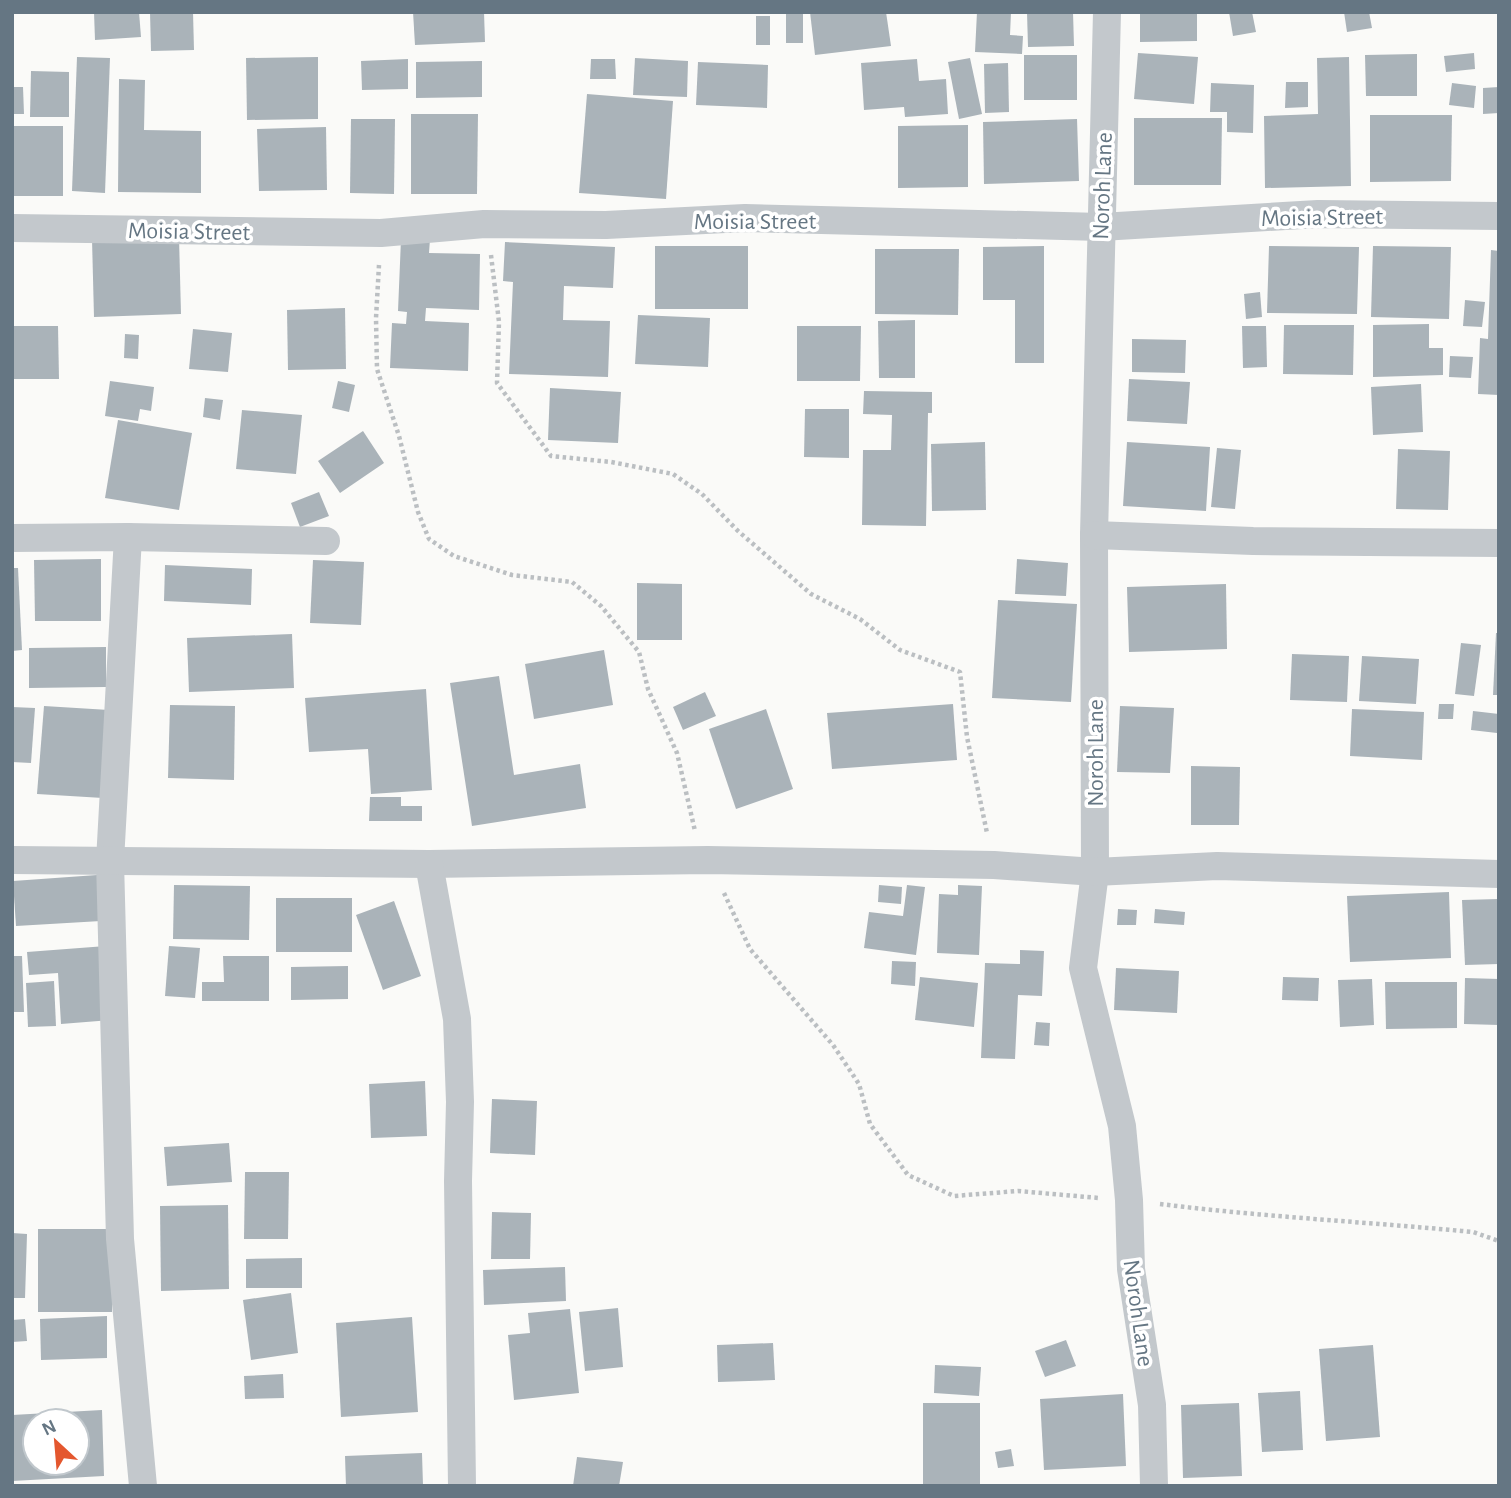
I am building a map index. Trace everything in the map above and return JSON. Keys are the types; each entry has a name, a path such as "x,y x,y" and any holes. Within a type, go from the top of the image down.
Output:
{"street":[{"name":"Noroh Lane","path":"1107,12 1094,535 1095,872 1083,968 1122,1126 1129,1200 1131,1269 1152,1405 1154,1486"},
{"name":"Moisia Street","path":"12,228 380,233 484,224 606,225 745,218 1101,228 1318,214 1499,216"},
{"path":"1094,535 1254,541 1499,543"},
{"path":"12,538 128,537 326,541"},
{"path":"128,537 110,861 120,1239 143,1486"},
{"path":"12,860 429,864 708,860 994,865 1095,872 1217,866 1499,874"},
{"path":"429,864 457,1019 460,1102 458,1181 462,1486"}],"path":[{"path":"484,224 493,260 499,322 497,383 551,456 611,462 673,474 702,494 738,531 811,594 860,619 900,650 960,672 967,737 994,865"},
{"path":"380,233 376,318 377,369 399,436 418,512 429,539 454,556 512,575 572,582 601,606 639,652 648,689 677,753 695,833 750,948 833,1045 859,1084 870,1124 908,1175 954,1196 1018,1191 1129,1200 1203,1210 1474,1232 1499,1241"}],"building":[{"path":"94,12 139,12 141,37 95,40"},
{"path":"150,12 193,12 194,50 151,51"},
{"path":"413,12 484,12 485,42 415,45"},
{"path":"786,12 803,12 803,43 786,43"},
{"path":"810,12 886,12 891,46 815,55"},
{"path":"977,12 1011,12 1010,35 1023,36 1022,54 975,52"},
{"path":"1027,12 1073,12 1074,46 1028,47"},
{"path":"1140,12 1197,12 1197,41 1140,42"},
{"path":"1229,12 1252,12 1256,32 1233,36"},
{"path":"1344,12 1369,12 1372,28 1347,32"},
{"path":"756,16 770,16 770,45 756,45"},
{"path":"1138,53 1198,57 1194,104 1134,99"},
{"path":"1474,53 1475,69 1446,72 1444,56"},
{"path":"1417,54 1417,96 1366,96 1365,55"},
{"path":"1024,55 1077,55 1077,100 1024,100"},
{"path":"77,57 110,58 105,193 72,191"},
{"path":"318,57 318,119 247,120 246,58"},
{"path":"1349,57 1351,186 1265,188 1264,116 1318,114 1317,58"},
{"path":"635,58 688,61 687,97 633,95"},
{"path":"970,58 982,114 959,119 948,62"},
{"path":"408,59 408,89 362,90 361,61"},
{"path":"591,59 615,59 616,79 590,79"},
{"path":"917,59 919,81 946,79 948,114 905,117 904,107 864,110 861,63"},
{"path":"482,61 482,97 416,98 416,62"},
{"path":"698,62 768,65 767,108 696,105"},
{"path":"1008,63 1009,112 985,113 984,64"},
{"path":"31,71 69,72 69,117 30,117"},
{"path":"119,79 145,80 144,130 201,131 201,193 118,192"},
{"path":"1286,82 1308,82 1308,107 1285,108"},
{"path":"1211,83 1254,85 1253,133 1227,132 1227,112 1210,112"},
{"path":"1452,83 1476,86 1474,108 1449,105"},
{"path":"12,87 23,87 24,114 12,114"},
{"path":"1499,87 1499,113 1483,114 1483,88"},
{"path":"587,94 673,101 666,199 579,193"},
{"path":"411,114 478,114 477,194 411,194"},
{"path":"1370,115 1452,115 1451,181 1370,182"},
{"path":"1134,118 1222,118 1221,185 1134,185"},
{"path":"351,119 395,119 394,194 350,193"},
{"path":"1077,119 1079,181 984,184 983,122"},
{"path":"968,125 968,187 898,188 898,126"},
{"path":"12,126 63,126 63,196 12,196"},
{"path":"326,127 327,190 259,191 257,129"},
{"path":"179,237 181,314 94,317 92,239"},
{"path":"401,239 430,239 429,253 480,254 479,310 426,308 425,321 469,323 468,371 390,368 392,323 406,324 407,312 398,311"},
{"path":"505,242 615,247 613,288 564,286 563,320 610,321 608,377 509,374 513,282 503,281"},
{"path":"655,246 748,246 748,309 655,309"},
{"path":"1044,246 1044,363 1015,363 1015,300 983,300 983,247"},
{"path":"1269,246 1359,247 1357,314 1267,313"},
{"path":"1373,246 1451,247 1449,319 1371,317"},
{"path":"875,249 959,249 958,315 875,314"},
{"path":"1491,250 1499,251 1499,395 1478,394 1480,338 1488,339"},
{"path":"1260,292 1262,317 1246,319 1244,294"},
{"path":"1465,300 1485,302 1482,327 1463,326"},
{"path":"345,308 346,369 288,370 287,310"},
{"path":"638,315 710,318 708,367 635,364"},
{"path":"915,320 915,378 879,378 878,321"},
{"path":"1429,324 1429,348 1443,348 1443,375 1373,377 1373,325"},
{"path":"1284,325 1354,325 1353,375 1283,374"},
{"path":"12,326 58,326 59,379 12,379"},
{"path":"797,326 861,326 860,381 797,381"},
{"path":"1242,326 1266,326 1267,367 1243,368"},
{"path":"193,329 232,333 228,372 189,369"},
{"path":"125,334 139,335 138,359 124,358"},
{"path":"1132,339 1186,340 1185,373 1132,372"},
{"path":"1450,356 1473,357 1471,378 1449,377"},
{"path":"1129,379 1190,382 1187,424 1127,421"},
{"path":"110,381 154,387 151,411 140,409 138,421 105,416"},
{"path":"338,381 355,385 349,412 332,408"},
{"path":"1421,384 1423,432 1373,435 1371,387"},
{"path":"550,388 621,392 618,443 548,440"},
{"path":"864,391 932,392 932,413 928,413 926,526 862,525 863,450 891,450 892,415 863,414"},
{"path":"205,398 223,400 220,420 203,417"},
{"path":"805,409 849,409 849,458 804,457"},
{"path":"242,410 302,415 296,474 236,469"},
{"path":"118,420 192,433 179,510 105,498"},
{"path":"363,431 384,463 340,493 318,461"},
{"path":"985,442 986,510 932,511 931,444"},
{"path":"1127,442 1210,447 1206,511 1123,506"},
{"path":"1217,448 1241,450 1235,509 1211,507"},
{"path":"1398,449 1450,451 1448,510 1396,509"},
{"path":"319,492 329,516 300,527 291,503"},
{"path":"101,559 101,621 35,621 34,560"},
{"path":"1017,559 1068,563 1066,596 1015,594"},
{"path":"313,560 364,562 361,625 310,623"},
{"path":"165,565 252,569 251,605 164,601"},
{"path":"12,568 18,568 22,650 12,651"},
{"path":"637,583 682,584 682,640 637,640"},
{"path":"1226,584 1227,649 1129,652 1127,587"},
{"path":"998,600 1077,604 1071,702 992,698"},
{"path":"1496,633 1499,633 1499,695 1493,695"},
{"path":"292,634 294,688 189,692 187,638"},
{"path":"1461,643 1481,645 1474,696 1455,694"},
{"path":"106,647 106,687 29,688 29,648"},
{"path":"604,650 613,705 534,719 525,664"},
{"path":"1292,654 1349,656 1347,702 1290,700"},
{"path":"1362,656 1419,659 1416,704 1359,701"},
{"path":"499,676 514,775 580,764 586,808 472,826 450,683"},
{"path":"426,689 432,790 371,794 368,749 309,752 305,698"},
{"path":"705,692 716,716 683,730 673,707"},
{"path":"953,704 957,760 832,769 827,713"},
{"path":"1439,704 1454,704 1453,719 1438,719"},
{"path":"170,705 235,706 234,780 168,778"},
{"path":"44,706 109,710 103,798 37,794"},
{"path":"1120,706 1174,708 1170,773 1117,772"},
{"path":"12,707 35,708 31,763 12,762"},
{"path":"766,709 793,789 736,809 709,729"},
{"path":"1352,709 1424,712 1422,760 1350,756"},
{"path":"1473,711 1499,714 1497,733 1471,730"},
{"path":"1191,766 1240,767 1239,825 1191,825"},
{"path":"370,797 401,797 401,806 422,806 422,821 369,821"},
{"path":"97,875 101,921 16,926 13,881"},
{"path":"174,885 250,886 249,940 173,939"},
{"path":"879,885 902,887 901,904 878,902"},
{"path":"907,885 925,887 916,955 864,948 869,912 903,916"},
{"path":"958,885 982,886 979,955 937,953 939,894 958,895"},
{"path":"1449,892 1451,958 1350,962 1347,896"},
{"path":"276,898 352,898 352,952 276,952"},
{"path":"1499,899 1499,964 1465,965 1462,900"},
{"path":"394,901 421,976 383,990 356,915"},
{"path":"1118,909 1137,910 1136,925 1117,925"},
{"path":"1155,909 1185,912 1184,925 1154,923"},
{"path":"106,946 111,1020 61,1024 58,973 29,975 27,952"},
{"path":"169,946 200,948 195,998 165,996"},
{"path":"1020,950 1044,951 1042,996 1018,995 1015,1059 981,1058 985,963 1020,964"},
{"path":"12,956 22,956 24,1012 12,1012"},
{"path":"223,956 269,956 269,1001 202,1001 202,982 224,982"},
{"path":"892,961 916,962 915,986 891,984"},
{"path":"348,966 348,999 291,1000 291,967"},
{"path":"1116,968 1179,971 1177,1013 1114,1010"},
{"path":"920,977 978,983 974,1027 915,1020"},
{"path":"1283,977 1319,978 1318,1001 1282,1000"},
{"path":"1465,978 1499,979 1499,1025 1464,1024"},
{"path":"1372,979 1374,1025 1340,1027 1338,980"},
{"path":"54,981 56,1026 28,1027 26,983"},
{"path":"1385,982 1457,982 1457,1028 1386,1029"},
{"path":"1036,1022 1050,1023 1049,1046 1034,1045"},
{"path":"425,1081 427,1136 371,1138 369,1084"},
{"path":"492,1099 537,1101 535,1155 490,1153"},
{"path":"229,1143 232,1182 167,1186 164,1147"},
{"path":"245,1172 289,1172 288,1239 244,1239"},
{"path":"228,1205 229,1289 161,1291 160,1206"},
{"path":"492,1212 531,1213 530,1259 491,1259"},
{"path":"38,1229 112,1229 112,1312 38,1312"},
{"path":"12,1233 27,1234 25,1298 12,1298"},
{"path":"302,1258 302,1288 246,1288 246,1259"},
{"path":"565,1267 566,1301 484,1305 483,1270"},
{"path":"291,1293 298,1353 251,1360 243,1300"},
{"path":"618,1308 623,1367 585,1371 579,1312"},
{"path":"570,1309 579,1393 514,1400 508,1335 530,1333 528,1313"},
{"path":"107,1316 107,1358 41,1360 40,1319"},
{"path":"412,1317 418,1412 341,1417 336,1323"},
{"path":"25,1319 27,1341 12,1342 12,1320"},
{"path":"1066,1340 1076,1366 1045,1377 1035,1351"},
{"path":"773,1343 775,1380 718,1382 717,1345"},
{"path":"1373,1345 1380,1437 1326,1441 1319,1349"},
{"path":"935,1365 981,1367 979,1396 934,1393"},
{"path":"283,1374 284,1398 245,1399 244,1376"},
{"path":"1300,1391 1303,1450 1262,1452 1258,1393"},
{"path":"1123,1394 1126,1466 1044,1470 1040,1399"},
{"path":"923,1403 980,1403 980,1485 923,1485"},
{"path":"1239,1403 1242,1476 1183,1478 1181,1405"},
{"path":"102,1410 104,1476 91,1477 91,1411"},
{"path":"21,1414 21,1477 86,1477 12,1481 12,1415"},
{"path":"1011,1449 1014,1466 998,1468 995,1452"},
{"path":"422,1453 423,1486 346,1486 345,1456"},
{"path":"577,1457 623,1462 619,1486 573,1486"}]}
